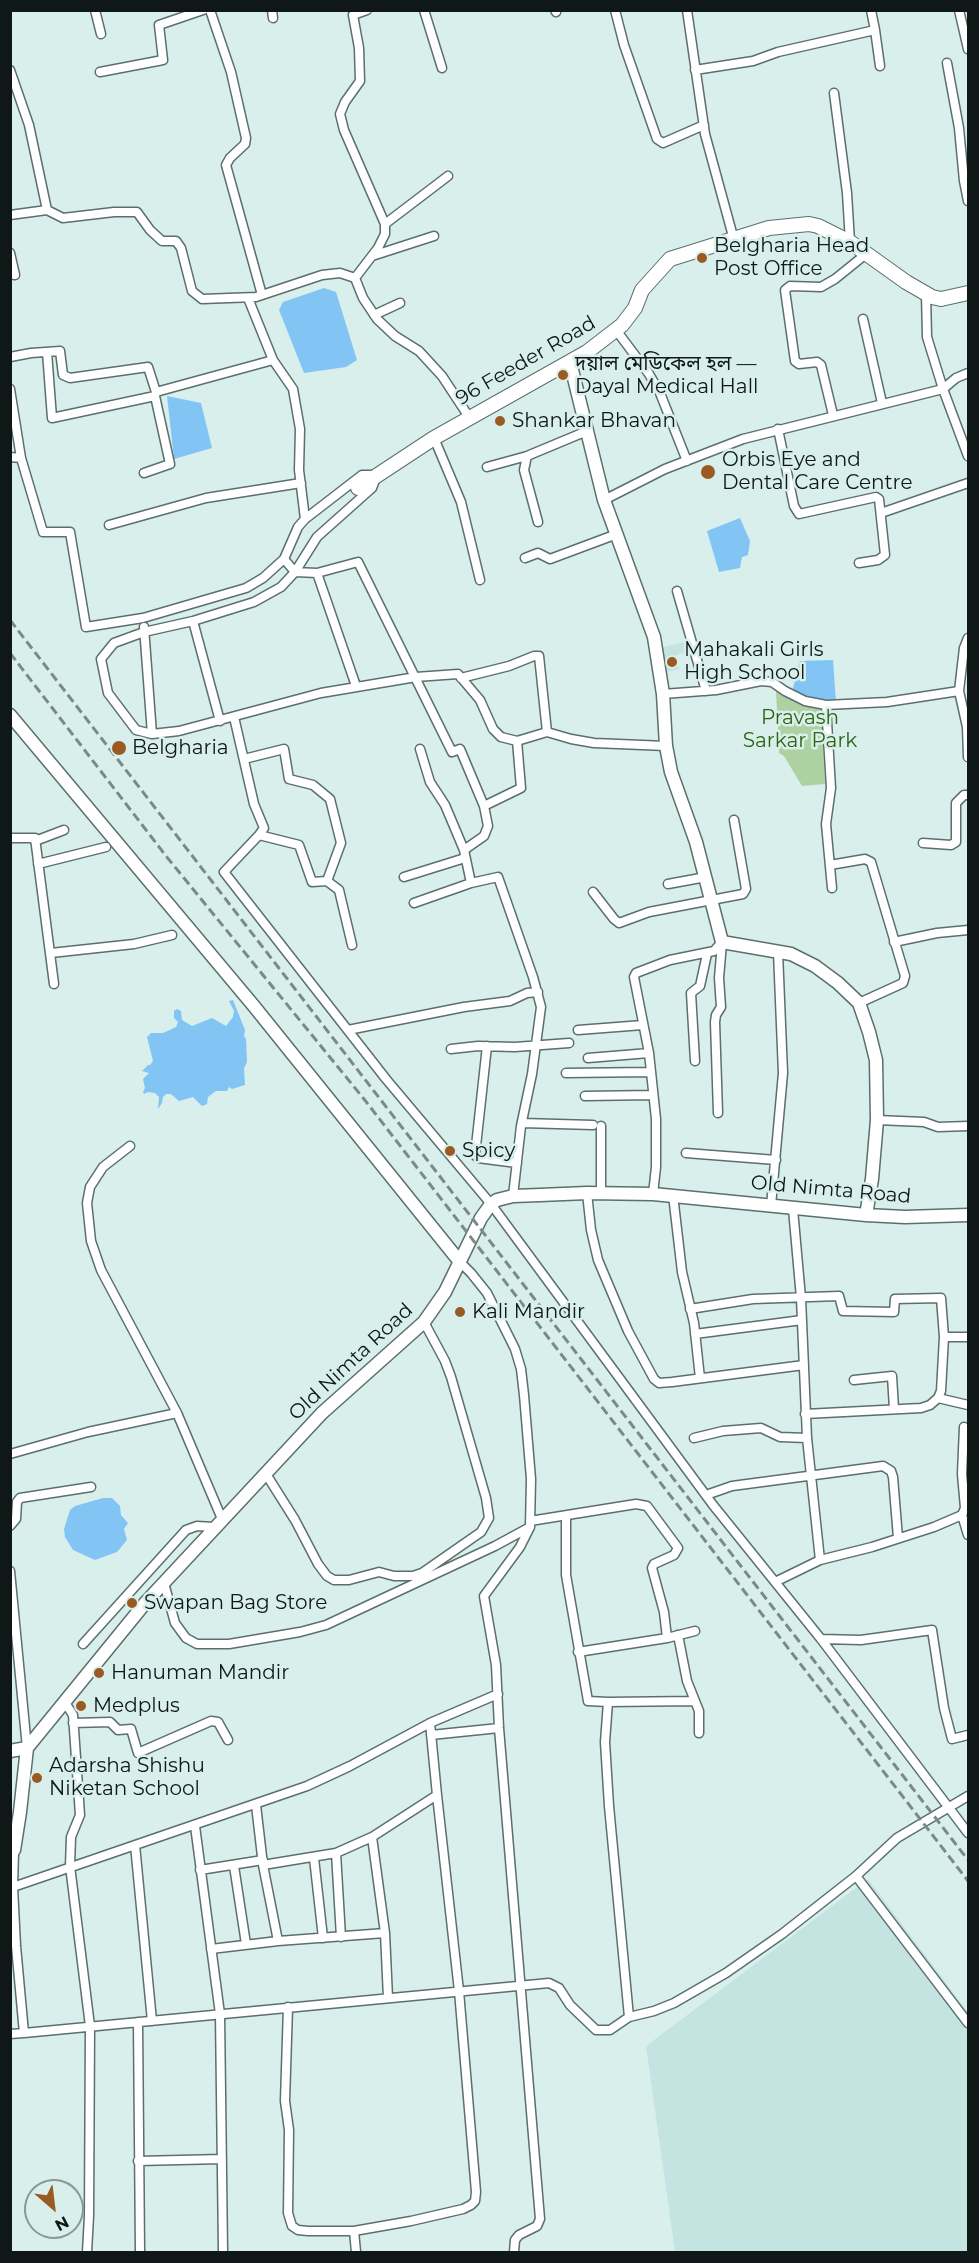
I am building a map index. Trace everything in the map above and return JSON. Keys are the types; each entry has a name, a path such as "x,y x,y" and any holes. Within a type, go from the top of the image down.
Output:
{"main road":[{"name":"96 Feeder Road","path":"358,488 469,417 587,352 616,330 635,308 642,290 670,259 769,228 809,224 850,242 926,294 941,299 969,293"}],"street":[{"path":"94,10 101,34"},
{"path":"100,72 163,60 159,25 203,10"},
{"path":"210,10 231,72 246,138 245,144 226,165 262,295"},
{"path":"355,278 385,234 385,224 344,130 340,114 345,102 360,81 359,48 353,13 367,10"},
{"path":"424,10 442,68"},
{"path":"615,10 624,45 657,139 663,143 704,126"},
{"path":"687,10 704,126 734,240"},
{"path":"871,10 880,66"},
{"path":"959,10 969,49"},
{"path":"695,70 753,62 778,52 875,30"},
{"path":"948,63 959,128 964,181 969,201"},
{"path":"10,70 29,125 48,210"},
{"path":"834,93 847,193 850,242"},
{"path":"385,224 448,176"},
{"path":"10,215 48,210 63,218 114,212 137,212 150,230 162,241 176,241 181,249 192,291 202,300 248,298 322,275 340,273 355,278 363,298 374,315 395,336 420,351 442,376 469,417"},
{"path":"372,256 434,236"},
{"path":"10,253 15,275"},
{"path":"833,415 821,365 817,362 800,364 795,361 785,290 790,286 822,286 866,254"},
{"path":"926,294 927,337 943,389 969,456"},
{"path":"248,298 273,360 293,389 300,429 301,483 305,519"},
{"path":"374,315 400,303"},
{"path":"863,319 882,403"},
{"path":"616,330 649,374 660,393 687,461"},
{"path":"10,357 60,351 63,375 70,378 148,367 156,394 170,464 144,473"},
{"path":"47,352 52,418 156,394 273,360"},
{"path":"570,362 604,500 654,637 663,694 666,746 671,772 696,842 722,942 719,986 721,1007 715,1022 718,1113"},
{"path":"604,500 665,469 743,439 943,389 956,378 969,373"},
{"path":"10,389 21,458 43,532 70,532 86,627 142,618 246,588 263,578 284,559 298,528 305,519 362,475 377,475 372,488 317,537 295,572 281,587 254,602 193,621 144,632 114,644 101,659 108,693 136,730 152,734 179,731 321,693 416,677 458,674 480,700 493,729 501,737 517,741 548,732 594,743 666,746"},
{"path":"778,429 794,506 799,514 876,497 879,499 885,555 879,560 859,563"},
{"path":"487,467 527,456 587,431"},
{"path":"434,438 461,502 480,580"},
{"path":"527,456 524,470 537,522"},
{"path":"10,457 21,458"},
{"path":"109,525 206,498 301,483"},
{"path":"882,513 969,483"},
{"path":"525,558 538,553 550,559 617,534"},
{"path":"284,559 295,572 317,573 358,562 452,752 460,749 484,806 488,826 484,837 464,854 404,877"},
{"path":"317,573 356,686"},
{"path":"677,591 693,641 705,691"},
{"path":"142,618 152,734"},
{"path":"193,621 220,721"},
{"path":"968,757 967,727 959,691 964,648 969,638"},
{"path":"461,678 539,656 548,732"},
{"path":"663,694 705,691 761,681 772,682 805,701 826,705 887,702 959,691"},
{"path":"826,705 831,788 826,824 832,888"},
{"path":"10,715 253,1005 487,1293 515,1349 521,1369 531,1479 530,1524 520,1547 484,1596 493,1641 498,1694 540,2219 537,2226 519,2235 515,2240 514,2253"},
{"path":"234,717 254,804 264,828 224,872 386,1079 490,1204 706,1495 821,1639 969,1833"},
{"path":"484,806 521,788 517,741"},
{"path":"244,759 284,749 289,779 314,785 330,799 341,843 327,881"},
{"path":"420,749 430,782 445,805 464,854 471,883"},
{"path":"923,843 951,845 956,842 956,802 964,795 969,795"},
{"path":"593,892 619,923 649,912 740,895 745,892 735,820"},
{"path":"35,841 64,830"},
{"path":"259,836 299,845 312,882 327,881 339,890 352,945"},
{"path":"10,838 35,838 54,984"},
{"path":"38,864 106,847"},
{"path":"830,865 866,859 871,862 905,981 859,1003"},
{"path":"414,903 471,883 498,877 538,992 541,1015 522,1123 513,1196"},
{"path":"668,884 706,877"},
{"path":"894,942 937,933 969,930"},
{"path":"51,953 134,944 172,935"},
{"path":"722,942 791,954 815,966 859,1003 876,1060 877,1120 872,1179 866,1215"},
{"path":"653,1194 656,1149 649,1053 634,975 670,960 707,954 716,950 722,942"},
{"path":"771,1206 783,1060 778,952"},
{"path":"695,1061 691,993 700,986 707,954"},
{"path":"348,1030 475,1005 510,1001 527,993 538,992"},
{"path":"578,1030 643,1025"},
{"path":"451,1049 569,1043"},
{"path":"487,1046 475,1155 478,1158 517,1163"},
{"path":"588,1058 649,1053"},
{"path":"566,1073 650,1072"},
{"path":"585,1096 652,1095"},
{"path":"877,1120 924,1122 938,1127 969,1126"},
{"path":"522,1123 597,1126 601,1193"},
{"path":"83,1644 186,1530 218,1523 177,1413 101,1270 91,1240 87,1203 90,1187 103,1167 130,1146"},
{"path":"686,1153 776,1160"},
{"path":"587,1193 591,1230 598,1260 628,1331 654,1379 659,1383 804,1365"},
{"name":"Old Nimta Road","path":"27,1748 164,1583 218,1523 322,1413 424,1322 440,1300 490,1204 504,1197 513,1196 587,1193 653,1194 866,1215 905,1217 969,1215"},
{"path":"673,1195 682,1272 695,1334 700,1377"},
{"path":"793,1209 801,1298 805,1414 820,1560"},
{"path":"690,1309 753,1299 839,1296 843,1311 894,1312 895,1299 941,1298 944,1337 941,1391 938,1398 930,1405 894,1410 805,1414"},
{"path":"695,1334 802,1320"},
{"path":"266,1474 295,1520 318,1564 327,1576 334,1580 349,1580 379,1572 394,1576 413,1576 422,1573 481,1532 489,1518 486,1498 448,1369 424,1322"},
{"path":"944,1337 969,1337"},
{"path":"854,1380 892,1377 894,1410"},
{"path":"938,1398 969,1405"},
{"path":"10,1454 88,1432 177,1413"},
{"path":"964,1427 962,1474 965,1508 962,1515 969,1535"},
{"path":"694,1438 729,1430 761,1428 780,1437 807,1438"},
{"path":"706,1495 732,1486 883,1466 888,1468 893,1477 898,1538"},
{"path":"10,1526 16,1519 17,1502 20,1498 91,1487"},
{"path":"164,1583 175,1623 186,1638 197,1644 229,1644 300,1632 326,1625 495,1546 530,1524 636,1504 650,1509 678,1548 674,1555 654,1564 652,1568 664,1612 667,1638"},
{"path":"775,1582 820,1560 855,1552 934,1527 962,1515"},
{"path":"566,1517 566,1575 588,1701 695,1701"},
{"path":"10,1571 27,1748 20,1812 12,1853 14,1966 24,2033"},
{"path":"821,1639 861,1640 932,1630 944,1708 952,1739 969,1735"},
{"path":"578,1652 667,1638 695,1631"},
{"path":"678,1635 685,1674 700,1717 699,1733"},
{"path":"12,1887 255,1805 332,1774 430,1723 498,1694"},
{"path":"64,1701 73,1715 80,1815 71,1837 70,1866 90,2026 87,2253"},
{"path":"608,1702 605,1742 608,1798 629,2017"},
{"path":"73,1723 110,1722 118,1730 131,1729 138,1753 215,1721 218,1722 228,1740"},
{"path":"288,2007 285,2101 289,2130 289,2221 292,2226 298,2230 354,2231 463,2209 475,2201 459,1991 430,1723"},
{"path":"431,1734 499,1728"},
{"path":"10,1751 27,1748"},
{"path":"200,1870 314,1858 336,1853 372,1837 437,1795"},
{"path":"10,2034 549,1983 555,1986 570,2005 596,2030 610,2030 629,2017 674,2003 716,1979 782,1934 856,1876 897,1838 969,1796"},
{"path":"255,1805 278,1941"},
{"path":"195,1826 220,2014 223,2253"},
{"path":"372,1837 385,1933 388,1998"},
{"path":"135,1845 152,2021"},
{"path":"336,1853 341,1937"},
{"path":"314,1858 323,1938"},
{"path":"234,1866 246,1944"},
{"path":"856,1876 969,2023"},
{"path":"211,1949 278,1941 385,1933"},
{"path":"138,2022 140,2253"},
{"path":"138,2161 222,2159"},
{"path":"354,2231 356,2253"}],"shaded area":[{"name":"Mahakali Girls High School","path":"685,642 688,652 676,655 679,669 668,672 662,647"},
{"path":"868,1879 968,2012 968,2252 675,2252 646,2046"}],"green space":[{"name":"Pravash Sarkar Park","path":"776,690 803,704 821,707 825,784 802,786 784,756 779,753"}],"water":[{"path":"324,288 336,292 357,360 346,367 304,373 279,310 283,302"},
{"path":"167,396 201,403 212,448 174,459"},
{"path":"740,518 750,541 748,555 742,557 740,568 719,572 707,531"},
{"path":"833,660 836,702 791,696 800,661"},
{"path":"233,1000 245,1030 247,1062 244,1068 245,1085 232,1089 229,1087 227,1091 216,1091 208,1097 207,1104 202,1106 193,1097 179,1101 171,1094 166,1094 158,1109 159,1097 155,1093 144,1094 143,1092 145,1088 143,1079 149,1073 142,1071 153,1061 147,1037 151,1033 163,1033 176,1027 178,1022 174,1018 174,1011 177,1009 181,1011 182,1020 192,1026 212,1018 226,1026 233,1017 234,1011 229,1001"},
{"path":"103,1498 112,1498 120,1506 121,1515 128,1523 124,1529 127,1540 117,1552 95,1560 73,1550 65,1537 64,1529 70,1510 75,1506"}],"railway":[{"path":"10,620 968,1860"},
{"path":"10,653 166,856 364,1099 968,1881"}],"place":[{"name":"Belgharia Head Post Office","path":"702,258"},
{"name":"দয়াল মেডিকেল হল — Dayal Medical Hall","path":"563,375"},
{"name":"Shankar Bhavan","path":"500,421"},
{"name":"Orbis Eye and Dental Care Centre","path":"708,472"},
{"name":"Mahakali Girls High School","path":"672,662"},
{"name":"Belgharia","path":"119,748"},
{"name":"Spicy","path":"450,1151"},
{"name":"Kali Mandir","path":"460,1312"},
{"name":"Swapan Bag Store","path":"132,1603"},
{"name":"Hanuman Mandir","path":"99,1673"},
{"name":"Medplus","path":"81,1706"},
{"name":"Adarsha Shishu Niketan School","path":"37,1778"}]}
